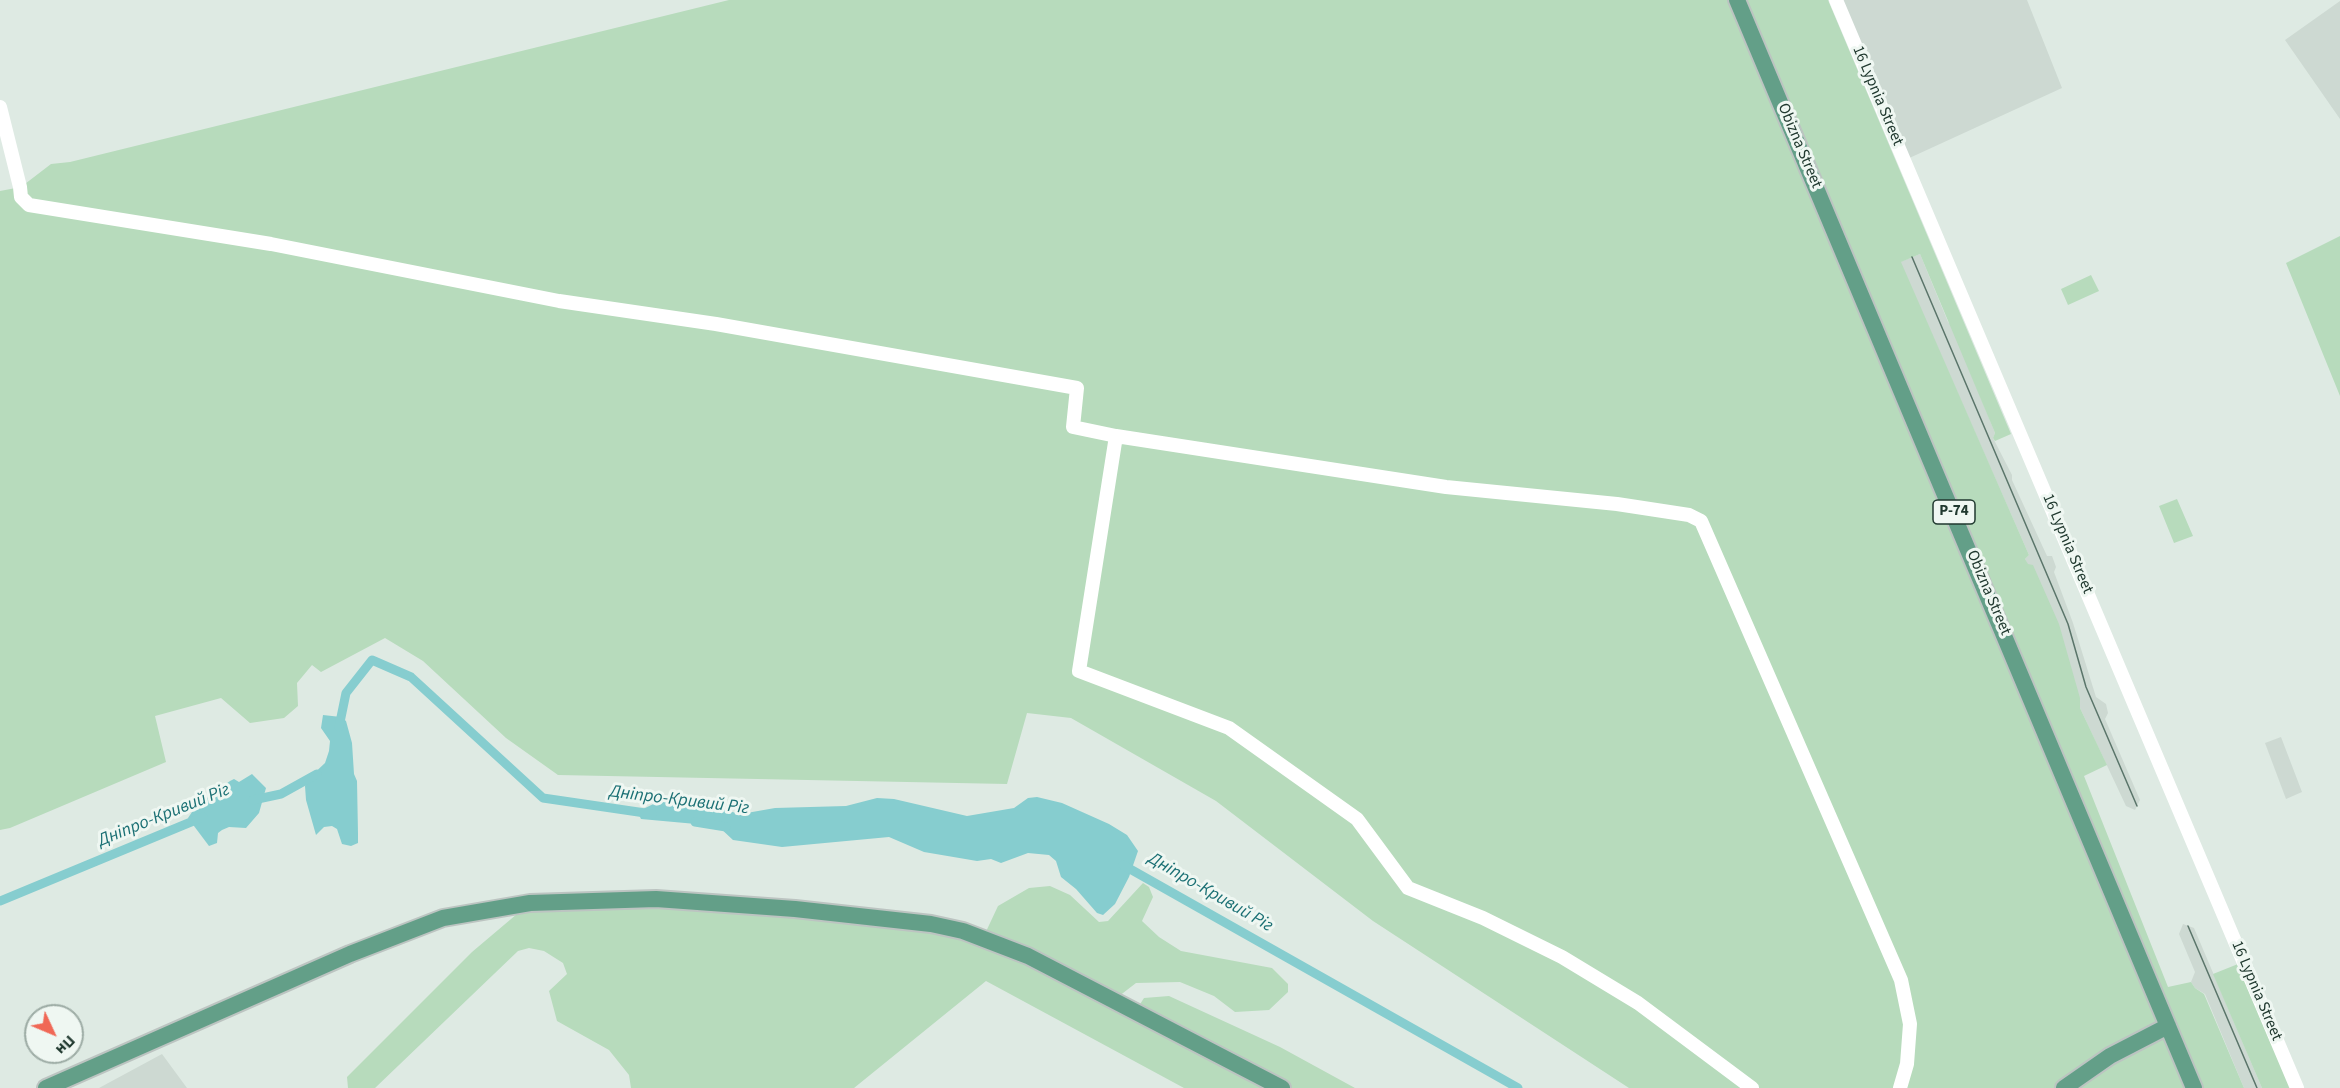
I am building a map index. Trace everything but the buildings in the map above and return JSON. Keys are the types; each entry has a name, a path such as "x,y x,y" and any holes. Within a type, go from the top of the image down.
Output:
{"main road":[{"name":"Obizna Street","path":"1737,0 2194,1088"},
{"path":"46,1088 350,954 443,918 530,903 656,899 795,909 931,924 963,931 1028,956 1282,1088"},
{"path":"2064,1088 2110,1056 2168,1026"}],"street":[{"name":"16 Lypnia Street","path":"1836,0 2297,1088"},
{"path":"0,106 21,197 29,205 249,240 559,301 716,324 1077,388 1073,427 1116,436 1446,487 1617,504 1689,515 1701,521 1901,980 1910,1024 1907,1064 1900,1088"},
{"path":"1116,436 1079,671 1229,728 1357,819 1408,888 1483,918 1562,957 1638,1003 1752,1088"}],"shaded area":[{"path":"1836,0 2027,0 2062,88 1905,160"},
{"path":"2340,1 2340,119 2285,40"},
{"path":"1920,254 1995,433 1993,438 2012,475 2012,480 2047,556 2052,556 2056,567 2054,572 2096,697 2106,704 2108,713 2105,719 2140,800 2135,810 2126,806 2080,708 2074,680 2025,559 2029,555 1900,262"},
{"path":"2281,737 2302,792 2286,799 2265,743"},
{"path":"2183,924 2194,928 2262,1088 2244,1088 2205,994 2195,988 2191,982 2195,972 2179,934"},
{"path":"162,1054 187,1088 99,1088"}],"green space":[{"path":"729,0 1828,0 2011,434 1995,441 1993,438 1995,433 1920,254 1901,262 2029,555 2025,559 2028,564 2033,565 2059,624 2080,698 2080,708 2107,765 2084,776 2168,987 2191,982 2204,994 2244,1088 1629,1088 1373,921 1216,801 1071,718 1027,713 1007,784 558,775 506,738 423,661 385,638 321,672 312,665 297,683 298,706 284,718 250,723 221,698 155,716 166,762 10,828 0,830 0,191 21,187 51,164 70,162"},
{"path":"2340,236 2340,396 2286,263"},
{"path":"2091,275 2099,291 2068,305 2061,289"},
{"path":"2177,499 2193,536 2174,543 2159,506"},
{"path":"1143,883 1149,887 1153,897 1142,921 1159,937 1181,951 1272,968 1288,984 1288,992 1269,1010 1235,1012 1214,996 1180,982 1136,983 1114,1000 1135,1012 1144,998 1169,996 1280,1047 1355,1088 1184,1088 986,981 854,1088 631,1088 629,1075 609,1050 557,1021 549,991 567,974 563,963 544,951 529,948 518,951 375,1088 348,1088 347,1077 472,952 530,903 656,899 983,938 998,906 1029,888 1050,886 1070,895 1099,922 1108,921"},
{"path":"2243,962 2297,1088 2262,1088 2213,974"}],"water":[{"path":"323,715 341,717 346,721 352,743 354,774 357,781 358,843 351,846 342,844 337,829 332,826 324,827 316,835 306,800 305,786 308,779 325,763 329,751 330,741 321,728"},
{"path":"252,774 266,788 259,813 246,828 229,827 222,830 218,833 217,843 209,846 188,818 196,806 230,781 234,779 239,782"},
{"path":"668,797 741,814 775,808 846,806 877,798 894,799 967,816 1014,808 1028,798 1037,797 1062,803 1109,824 1127,835 1138,851 1129,877 1115,904 1103,915 1097,913 1076,889 1061,877 1056,861 1049,855 1028,853 1001,863 991,859 977,861 924,852 889,837 782,847 733,840 718,826 641,819 639,815 643,809"}],"waterway":[{"name":"Дніпро-Кривий Ріг","path":"339,727 346,693 372,660 411,677 543,798 652,814"},
{"name":"Дніпро-Кривий Ріг","path":"253,800 281,794 317,774"},
{"name":"Дніпро-Кривий Ріг","path":"0,901 203,817"},
{"name":"Дніпро-Кривий Ріг","path":"695,822 726,827"},
{"name":"Дніпро-Кривий Ріг","path":"1123,865 1518,1088"}],"tram line":[{"path":"1912,257 2068,624 2086,687 2137,806"},
{"path":"2188,926 2257,1088"}]}
